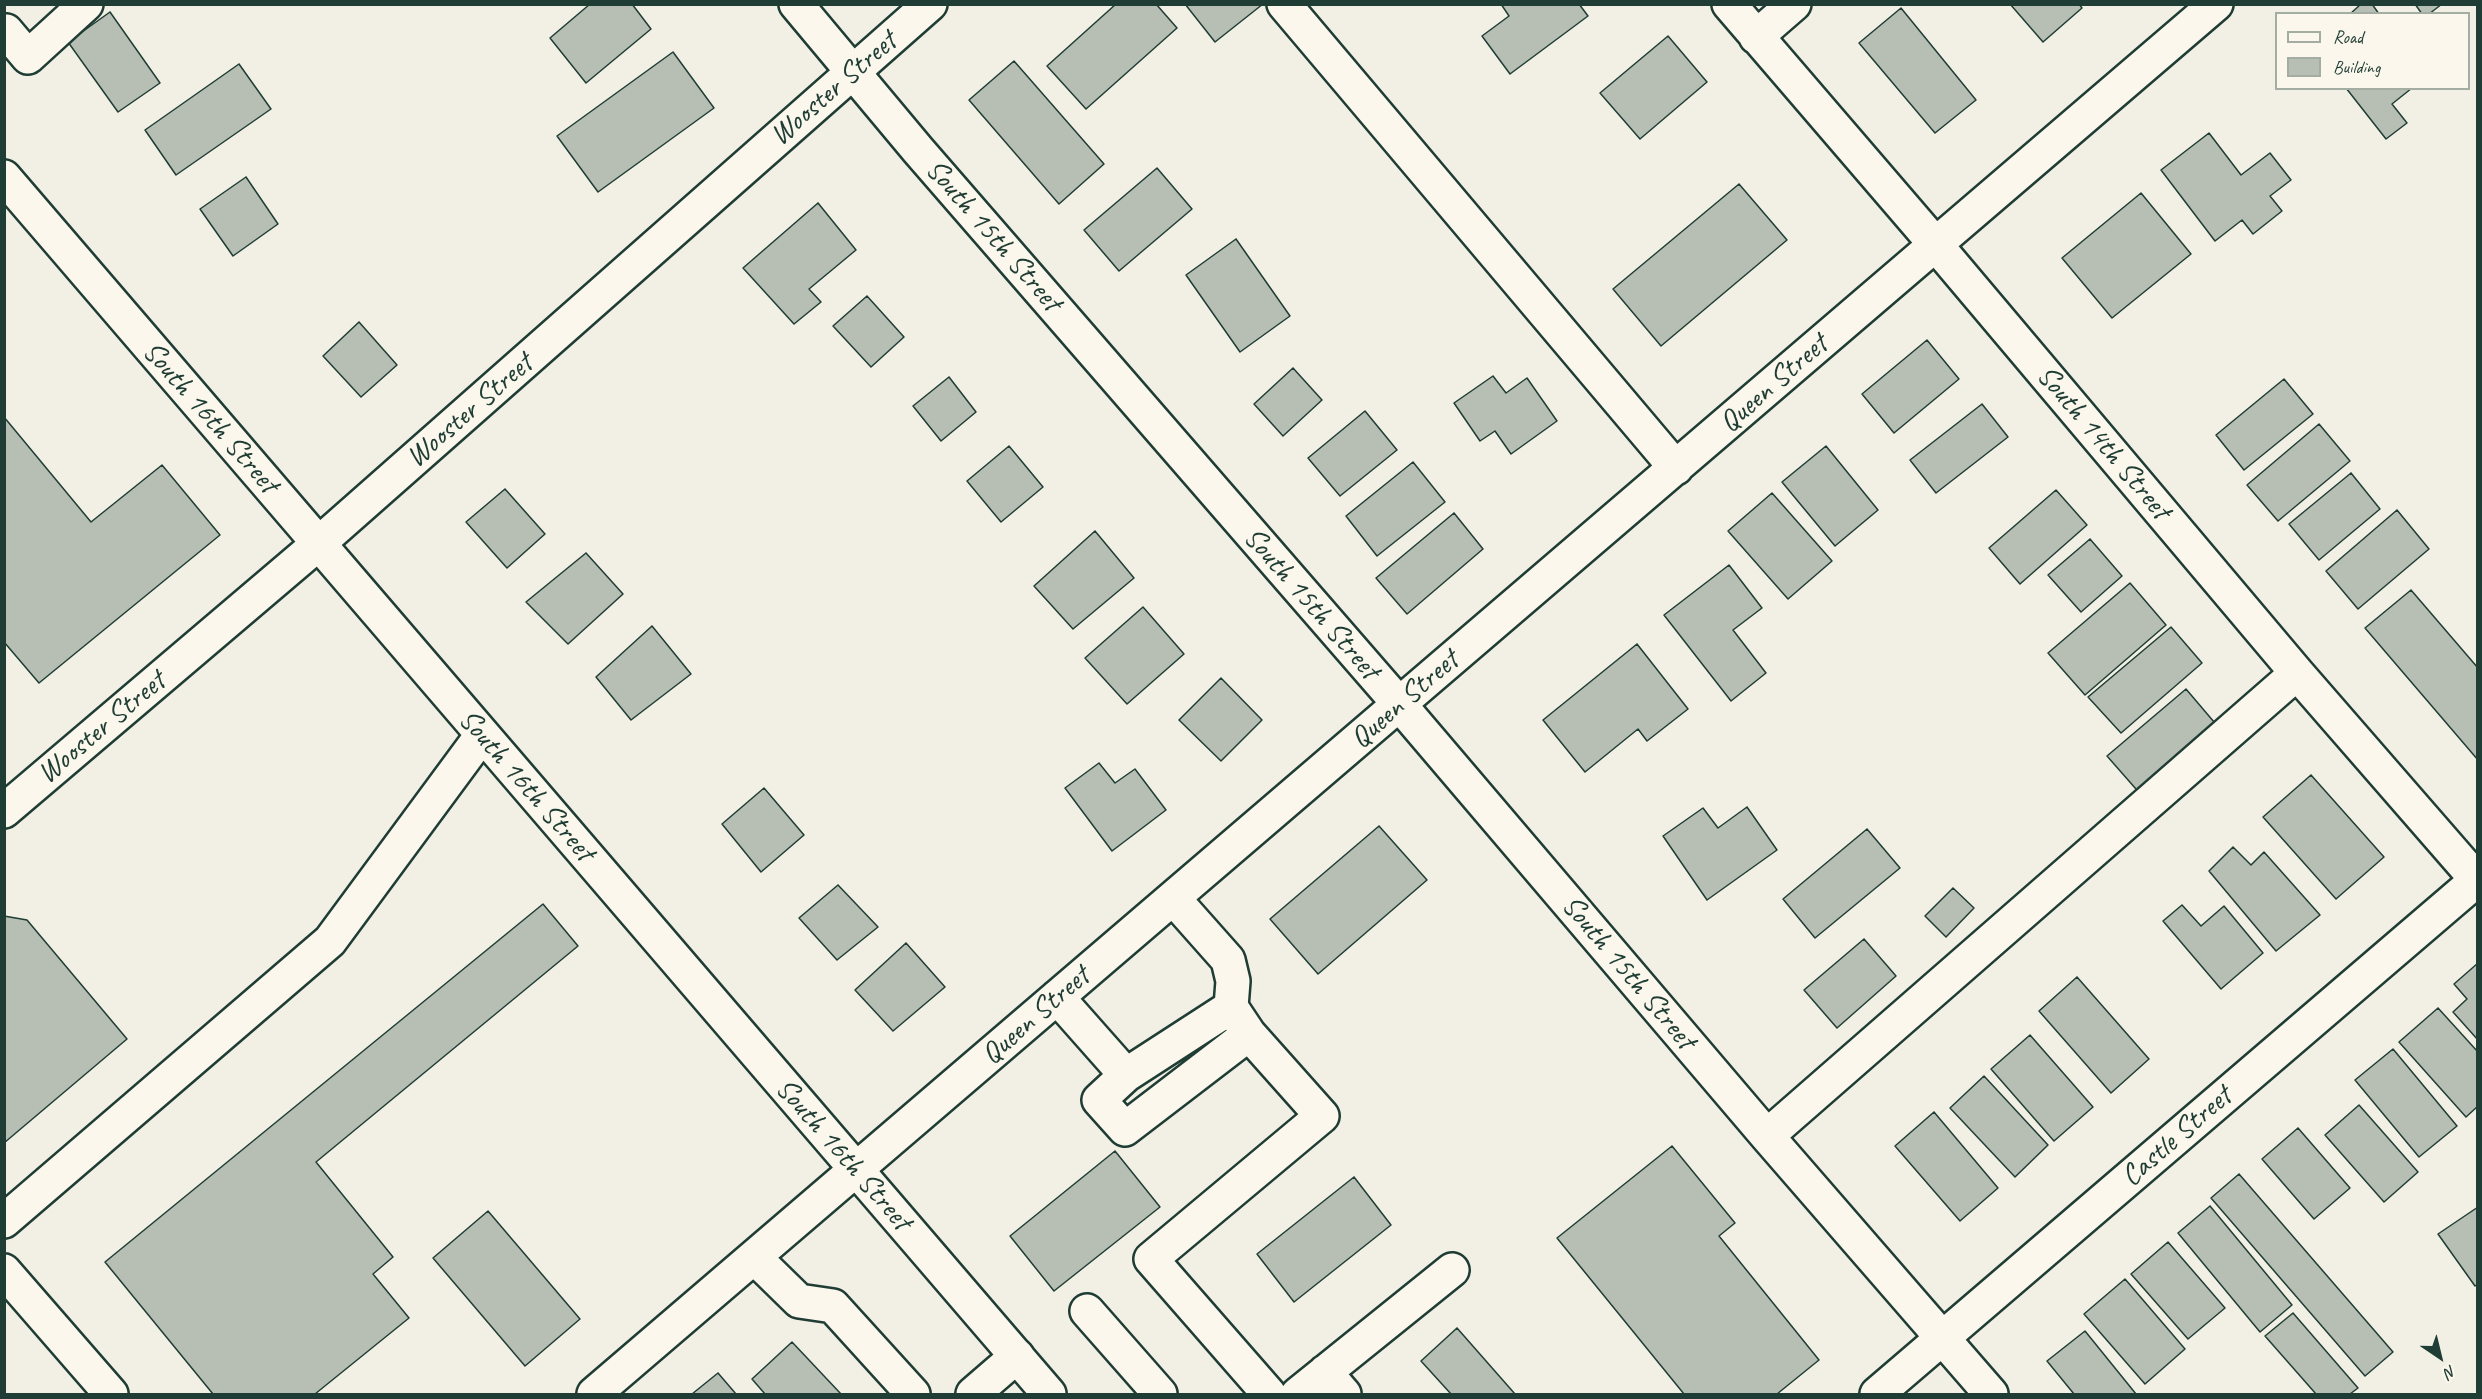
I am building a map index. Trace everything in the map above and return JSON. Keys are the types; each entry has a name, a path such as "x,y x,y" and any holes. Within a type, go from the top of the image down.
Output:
{"street":[{"path":"5,31 28,57 86,4"},
{"name":"South 15th Street","path":"796,4 1235,518 1400,705 1767,1137 1991,1395"},
{"name":"Wooster Street","path":"4,811 318,544 930,4"},
{"path":"1284,4 1676,468"},
{"name":"South 14th Street","path":"1729,4 1936,245 2297,673 2477,880"},
{"path":"1756,36 1794,4"},
{"name":"Queen Street","path":"594,1395 2216,4"},
{"name":"South 16th Street","path":"4,177 1049,1395"},
{"path":"1767,1137 2297,673"},
{"path":"4,1221 330,941 482,735"},
{"name":"Castle Street","path":"1877,1395 2477,880"},
{"path":"1173,898 1228,960 1233,981 1231,1007 1249,1034 1322,1116 1151,1259 1269,1395"},
{"path":"1058,997 1126,1075"},
{"path":"1231,1007 1126,1075 1099,1100 1125,1129 1249,1034"},
{"path":"754,1257 799,1301 833,1306 913,1395"},
{"path":"1298,1395 1334,1384 1452,1270"},
{"path":"4,1271 111,1395"},
{"path":"1087,1311 1160,1395"},
{"path":"973,1395 1017,1356"}],"building":[{"path":"590,4 632,4 651,29 586,83 550,38"},
{"path":"1116,4 1156,4 1177,28 1086,109 1047,66"},
{"path":"1185,4 1263,4 1215,42"},
{"path":"1501,4 1579,4 1588,16 1510,74 1482,36 1509,16"},
{"path":"2010,4 2079,4 2082,8 2043,42"},
{"path":"2361,4 2372,4 2378,12 2352,12"},
{"path":"2415,4 2442,4 2432,12 2421,12"},
{"path":"1901,8 1976,100 1935,133 1859,43"},
{"path":"110,12 160,83 118,112 68,42"},
{"path":"1668,36 1707,82 1640,139 1600,93"},
{"path":"673,52 714,108 598,192 557,136"},
{"path":"1014,61 1104,164 1059,204 969,100"},
{"path":"239,64 271,109 176,175 145,130"},
{"path":"2348,90 2410,90 2392,104 2407,123 2386,139"},
{"path":"2209,133 2241,175 2270,153 2291,180 2270,196 2282,211 2253,234 2242,220 2215,241 2161,170"},
{"path":"1157,168 1192,209 1119,271 1084,230"},
{"path":"246,177 278,224 233,256 200,209"},
{"path":"1739,184 1787,240 1661,346 1613,289"},
{"path":"2141,193 2191,254 2112,318 2062,258"},
{"path":"818,203 856,250 809,289 821,302 794,324 743,268"},
{"path":"1236,239 1290,316 1240,352 1186,275"},
{"path":"867,296 904,337 871,367 833,326"},
{"path":"359,322 397,365 361,397 323,356"},
{"path":"1927,340 1959,379 1894,433 1862,394"},
{"path":"1293,368 1322,400 1283,436 1254,404"},
{"path":"1493,376 1506,393 1527,378 1557,421 1511,454 1495,431 1480,441 1454,403"},
{"path":"949,377 976,412 941,441 913,406"},
{"path":"2284,379 2313,414 2244,470 2216,435"},
{"path":"1982,404 2008,437 1936,493 1910,460"},
{"path":"1365,411 1397,450 1340,496 1308,458"},
{"path":"4,417 91,522 162,465 220,535 39,683 4,642"},
{"path":"2319,424 2350,461 2278,521 2247,485"},
{"path":"1009,446 1043,487 1001,522 967,481"},
{"path":"1826,446 1878,510 1835,546 1782,482"},
{"path":"1413,462 1445,502 1377,556 1346,516"},
{"path":"2351,473 2380,509 2319,560 2289,524"},
{"path":"505,489 545,534 507,568 466,522"},
{"path":"2056,490 2087,525 2020,584 1989,548"},
{"path":"1772,493 1832,561 1788,599 1728,531"},
{"path":"2397,510 2429,549 2358,609 2326,571"},
{"path":"1454,513 1483,549 1407,614 1376,578"},
{"path":"1095,531 1134,578 1073,629 1034,586"},
{"path":"2090,539 2122,576 2081,612 2048,575"},
{"path":"586,553 623,594 568,644 526,602"},
{"path":"1729,565 1762,608 1733,630 1766,673 1731,701 1664,615"},
{"path":"2130,583 2166,625 2085,695 2048,653"},
{"path":"2411,590 2478,668 2478,760 2365,628"},
{"path":"1143,607 1184,654 1127,704 1085,658"},
{"path":"652,626 691,674 631,720 596,677"},
{"path":"2171,627 2202,663 2121,733 2088,697"},
{"path":"1637,644 1688,709 1647,741 1638,729 1585,772 1543,720"},
{"path":"1221,678 1262,720 1221,761 1179,720"},
{"path":"2186,689 2220,729 2143,797 2107,756"},
{"path":"1099,763 1115,783 1135,769 1166,810 1112,851 1065,788"},
{"path":"2311,775 2384,857 2336,899 2263,817"},
{"path":"764,788 804,835 761,872 722,824"},
{"path":"1747,807 1777,850 1707,900 1663,836 1703,808 1718,828"},
{"path":"1379,826 1427,880 1318,974 1270,919"},
{"path":"1867,829 1900,868 1815,938 1783,899"},
{"path":"2233,847 2251,865 2264,852 2320,915 2276,951 2209,871"},
{"path":"838,885 878,927 837,960 799,918"},
{"path":"1953,888 1974,908 1946,937 1925,916"},
{"path":"543,904 578,946 316,1162 393,1257 373,1274 409,1318 315,1394 213,1394 105,1262"},
{"path":"2182,905 2201,926 2224,906 2263,953 2221,989 2163,921"},
{"path":"4,916 27,920 127,1039 4,1143"},
{"path":"1864,939 1896,976 1837,1028 1804,990"},
{"path":"906,943 945,987 893,1031 855,990"},
{"path":"2478,963 2478,1040 2453,1012 2467,999 2454,984"},
{"path":"2077,977 2149,1059 2111,1093 2039,1011"},
{"path":"2438,1008 2478,1052 2478,1106 2466,1117 2399,1042"},
{"path":"2030,1035 2093,1107 2054,1141 1991,1069"},
{"path":"2393,1049 2457,1126 2419,1157 2355,1080"},
{"path":"1984,1076 2048,1145 2015,1177 1950,1108"},
{"path":"2359,1105 2418,1172 2384,1202 2325,1135"},
{"path":"1934,1112 1998,1188 1960,1221 1895,1146"},
{"path":"2298,1128 2350,1188 2314,1219 2262,1159"},
{"path":"1672,1146 1735,1223 1719,1236 1819,1360 1777,1394 1684,1394 1557,1238"},
{"path":"1115,1151 1160,1207 1054,1291 1010,1236"},
{"path":"2239,1174 2393,1352 2365,1376 2211,1198"},
{"path":"1354,1177 1391,1225 1294,1302 1257,1254"},
{"path":"2210,1206 2292,1305 2260,1332 2178,1233"},
{"path":"2478,1207 2478,1284 2475,1286 2438,1234"},
{"path":"488,1211 580,1319 525,1366 433,1258"},
{"path":"2168,1242 2225,1308 2188,1339 2131,1274"},
{"path":"2125,1279 2185,1349 2145,1384 2084,1314"},
{"path":"2293,1313 2358,1388 2350,1394 2316,1394 2265,1336"},
{"path":"1457,1328 1515,1394 1451,1394 1421,1361"},
{"path":"2085,1331 2136,1394 2074,1394 2047,1361"},
{"path":"792,1342 841,1394 765,1394 752,1379"},
{"path":"718,1373 736,1394 692,1394"}]}
